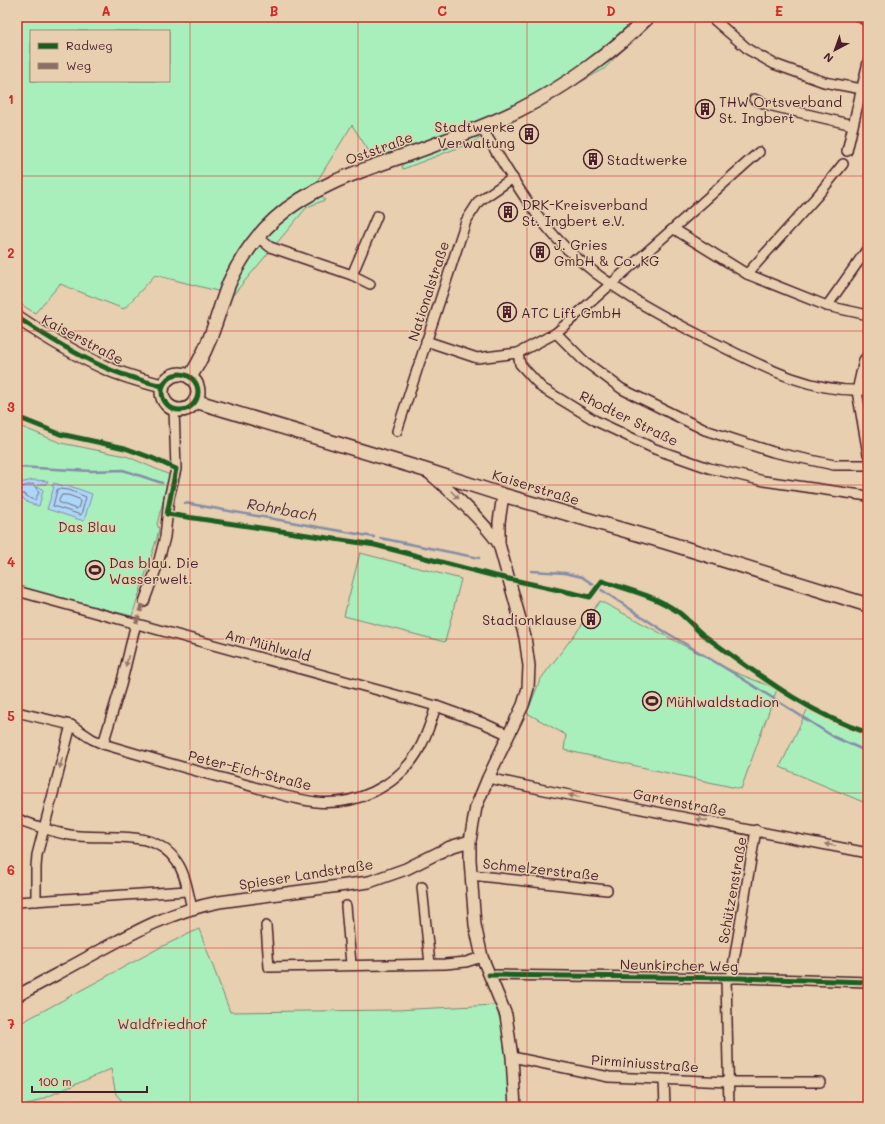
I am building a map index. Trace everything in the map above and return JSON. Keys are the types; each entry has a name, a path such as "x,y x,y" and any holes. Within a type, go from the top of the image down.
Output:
{"main road":[{"name":"Oststraße","path":"190,376 205,350 230,281 240,263 258,237 274,220 290,207 304,197 331,183 481,127 520,110 551,92 600,58 648,17"},
{"name":"Kaiserstraße","path":"17,317 79,355 106,368 162,386"},
{"path":"174,374 185,374 190,376 197,386 198,393 195,401 190,407 185,410 174,409 165,403 162,398 162,386 164,381 174,374"},
{"name":"Kaiserstraße","path":"195,401 503,495 658,540 868,605"}],"street":[{"path":"711,17 749,50 774,64 824,82 862,89"},
{"path":"860,17 868,22"},
{"path":"847,151 868,62"},
{"path":"754,99 768,106 853,125"},
{"path":"481,127 536,211 563,244 578,259 610,284 683,327 758,364 819,386 857,391 868,390"},
{"path":"426,341 477,358 518,353 556,333 759,152"},
{"path":"747,274 818,195 843,164"},
{"name":"Nationalstraße","path":"398,431 466,221 479,200 513,178"},
{"path":"352,275 377,216"},
{"path":"674,229 747,274 827,306 868,315"},
{"path":"258,237 270,247 352,275 370,284"},
{"path":"827,306 868,248"},
{"path":"556,333 583,360 622,389 705,430 773,452 834,464 868,465"},
{"name":"Rhodter Straße","path":"518,353 520,364 542,388 596,420 655,449 709,468 764,481 868,496"},
{"path":"868,355 864,360 857,391 868,454"},
{"path":"144,602 158,564 165,537 169,498 176,469 174,409"},
{"path":"425,470 463,503 492,534 501,548"},
{"path":"503,495 498,522 501,548 525,638 529,666 528,688 523,705 488,778 476,807 470,840 475,925 482,957 506,1015 512,1057 515,1107"},
{"name":"Am Mühlwald","path":"17,591 436,706 483,723 509,735"},
{"path":"103,744 121,685 136,623"},
{"name":"Peter-Eich-Straße","path":"17,712 71,725 92,740 184,768 296,798 317,802 335,802 352,800 367,795 384,786 399,775 420,747 430,726 436,706"},
{"path":"36,901 36,867 44,829 71,725"},
{"name":"Gartenstraße","path":"488,778 868,853"},
{"path":"17,819 44,829 70,835 124,836 154,843 163,848 176,861 184,876 192,908"},
{"name":"Schützenstraße","path":"729,1107 729,978 756,830"},
{"name":"Spieser Landstraße","path":"17,996 170,915 219,902 369,882 406,869 450,847 470,840"},
{"name":"Schmelzerstraße","path":"471,875 607,890"},
{"path":"422,887 430,964"},
{"path":"17,902 187,891"},
{"path":"346,906 351,964"},
{"path":"266,926 268,967 351,964 430,964 466,962 482,957"},
{"name":"Neunkircher Weg","path":"489,975 729,978 868,982"},
{"name":"Pirminiusstraße","path":"512,1057 609,1077 729,1082 820,1082"},
{"path":"664,1079 665,1107"}],"green space":[{"path":"17,17 654,17 604,69 473,142 403,169 400,158 378,165 352,125 314,186 325,200 307,207 233,295 155,275 124,309 60,284 35,313 17,302"},
{"name":"Das Blau","path":"17,425 61,443 126,456 170,475 157,524 159,529 157,538 132,616 17,587"},
{"path":"360,553 461,579 445,642 344,616"},
{"name":"Mühlwaldstadion","path":"600,601 734,672 777,689 741,789 564,750 566,735 527,713 540,680"},
{"path":"810,704 833,717 868,730 868,804 780,767"},
{"name":"Waldfriedhof","path":"199,929 230,1012 395,1010 495,1005 503,1029 507,1055 509,1107 127,1107 116,1094 111,1069 23,1107 17,1107 17,1025 161,947"}],"water":[{"path":"17,479 20,483 33,480 48,481 46,484 40,484 36,487 40,487 43,490 39,506 28,503 23,498 17,499"},
{"path":"54,483 70,486 92,494 84,521 47,509"}],"waterway":[{"name":"Rohrbach","path":"17,467 92,471 123,470 162,483"},
{"name":"Rohrbach","path":"185,503 374,537"},
{"name":"Rohrbach","path":"380,538 479,558"},
{"name":"Rohrbach","path":"531,571 565,573 582,577 659,628 834,737 868,752"}],"marked path":[{"path":"136,623 144,602"}],"cycle path":[{"path":"17,317 38,331 94,363 162,386"},
{"path":"184,374 193,379 197,385 198,392 197,399 193,405 184,410 176,410 167,405 163,399 162,388 167,379 173,375 184,374"},
{"path":"17,417 60,434 125,448 176,469 167,514 375,545 491,575 590,597 602,581 647,596 664,603 676,611 702,634 781,690 802,703 845,725 868,733"},
{"path":"489,975 739,978 868,982"}],"place":[{"name":"THW Ortsverband St. Ingbert","path":"705,109"},
{"name":"Stadtwerke Verwaltung","path":"529,134"},
{"name":"Stadtwerke","path":"593,159"},
{"name":"DRK-Kreisverband St. Ingbert e.V.","path":"508,212"},
{"name":"J. Gries GmbH & Co. KG","path":"540,252"},
{"name":"ATC Lift GmbH","path":"507,312"},
{"name":"Das blau. Die Wasserwelt.","path":"95,570"},
{"name":"Stadionklause","path":"591,619"},
{"name":"Mühlwaldstadion","path":"652,701"}]}
